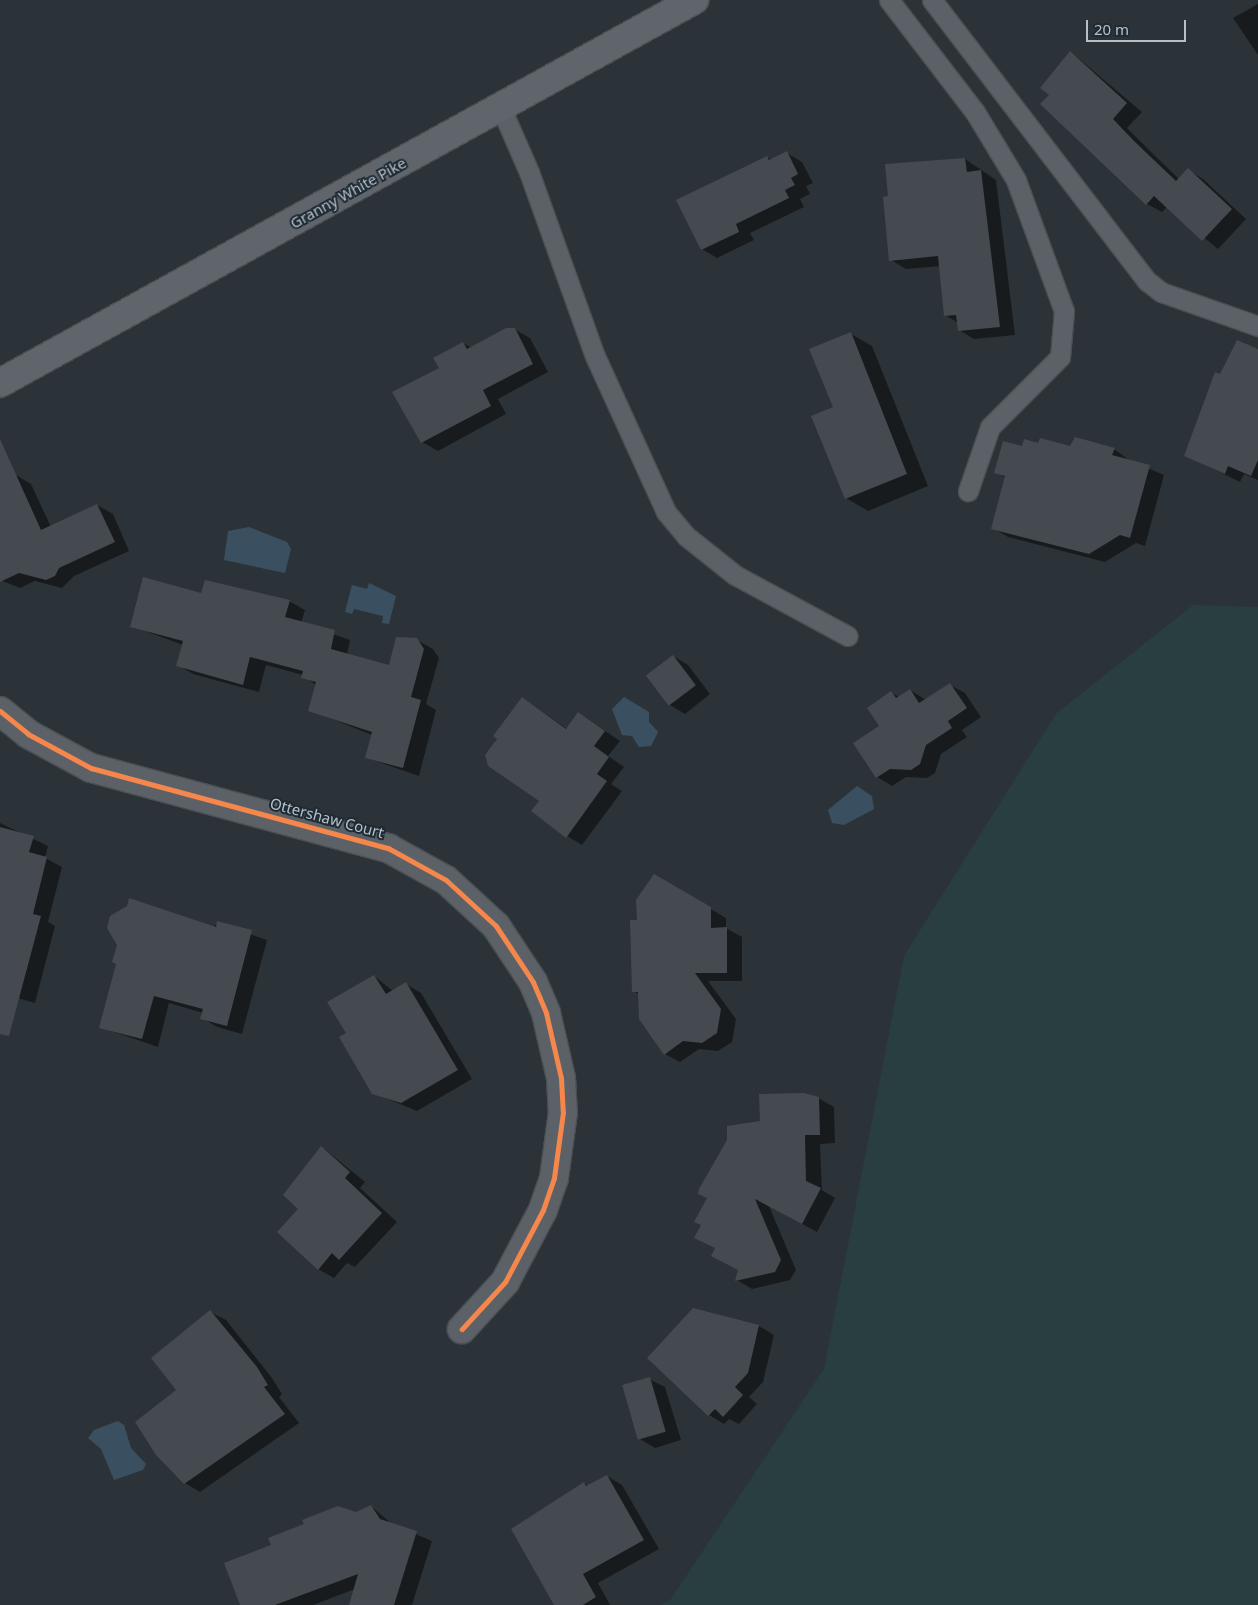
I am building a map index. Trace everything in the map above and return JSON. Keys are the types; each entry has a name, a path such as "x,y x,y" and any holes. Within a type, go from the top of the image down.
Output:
{"main road":[{"name":"Granny White Pike","path":"0,383 694,0"}],"street":[{"name":"Ottershaw Court","path":"0,711 28,734 91,768 388,848 446,880 496,926 533,982 551,1029 561,1078 560,1145 543,1210 519,1261 462,1329"}],"lane":[{"path":"889,0 974,112 1016,180 1064,310 1060,357 990,427 968,490"},
{"path":"932,0 1147,281 1161,292 1258,326"},
{"path":"501,108 529,172 595,356 666,512 686,536 735,575 848,636"}],"green space":[{"path":"1193,605 1258,607 1258,1605 661,1605 671,1599 824,1369 904,956 1056,714"}],"water":[{"path":"249,527 287,542 291,549 285,573 224,560 228,531"},
{"path":"369,583 396,596 389,624 382,623 383,616 354,609 352,614 345,612 352,585 367,589"},
{"path":"624,697 649,712 649,722 658,732 651,746 639,747 632,736 622,735 612,709"},
{"path":"857,786 872,796 874,809 844,825 832,823 828,810"},
{"path":"118,1421 124,1425 131,1448 146,1464 143,1470 114,1480 101,1449 88,1438 94,1430"}],"building":[{"path":"1070,51 1127,103 1113,119 1134,141 1176,181 1188,168 1232,209 1202,241 1154,196 1146,205 1040,104 1049,95 1040,88"},
{"path":"787,151 798,174 791,178 795,185 785,190 789,198 736,224 739,232 701,250 676,200 767,156 769,160"},
{"path":"965,158 967,172 981,170 1000,327 958,331 956,315 944,316 938,256 889,261 883,197 888,196 885,164"},
{"path":"506,328 515,328 533,364 483,390 491,406 421,443 392,392 439,368 433,358 463,342 467,349"},
{"path":"851,332 907,474 845,499 811,416 833,407 809,349"},
{"path":"1237,340 1258,349 1258,460 1251,476 1228,466 1225,474 1184,456 1215,372 1220,374"},
{"path":"1075,437 1115,448 1112,455 1150,465 1130,538 1120,535 1089,554 991,529 1005,476 994,473 1003,441 1022,446 1024,439 1038,443 1040,438 1070,446"},
{"path":"0,439 41,530 97,504 115,542 59,568 55,576 46,580 19,573 0,582"},
{"path":"143,577 201,593 205,580 290,600 285,617 335,630 331,649 389,665 396,637 417,638 424,649 411,697 421,700 403,768 365,758 372,732 308,711 316,682 301,678 303,671 250,657 243,685 176,666 183,641 130,627"},
{"path":"673,655 696,685 669,706 646,675"},
{"path":"950,683 967,708 948,721 952,728 926,745 920,764 911,770 890,769 876,778 853,743 879,726 867,708 891,691 896,698 910,689 919,703"},
{"path":"522,697 566,729 578,712 605,731 594,746 609,757 597,774 607,781 566,838 531,811 539,801 488,766 485,755 497,739 493,736"},
{"path":"0,827 34,836 29,852 47,857 33,914 41,916 9,1036 0,1034"},
{"path":"654,874 711,907 711,928 727,927 727,973 695,973 721,1009 717,1033 702,1043 683,1041 664,1055 639,1019 638,992 632,992 630,920 637,920 636,900"},
{"path":"129,898 216,927 217,921 252,930 227,1026 200,1019 203,1009 154,996 142,1039 99,1028 116,964 112,962 117,945 107,928 110,916 127,906"},
{"path":"374,975 386,994 406,982 458,1070 401,1103 372,1094 339,1037 346,1033 327,1002"},
{"path":"804,1093 819,1097 820,1135 805,1135 806,1181 821,1188 802,1224 755,1199 781,1260 775,1272 735,1281 738,1270 711,1256 715,1248 694,1238 701,1225 694,1222 707,1198 698,1194 699,1189 727,1140 727,1126 760,1121 759,1094"},
{"path":"321,1146 350,1172 345,1178 382,1213 339,1260 332,1253 318,1270 277,1232 298,1209 283,1195"},
{"path":"693,1308 759,1325 748,1373 735,1387 743,1395 723,1417 715,1409 708,1416 647,1358"},
{"path":"210,1310 257,1367 268,1385 264,1387 285,1414 184,1484 156,1455 135,1422 176,1390 151,1358"},
{"path":"650,1377 666,1432 638,1440 622,1385"},
{"path":"607,1475 644,1540 583,1574 596,1597 583,1605 554,1605 511,1529 584,1482 586,1486"},
{"path":"371,1505 380,1519 417,1531 394,1605 349,1605 358,1574 275,1605 240,1605 224,1563 271,1545 268,1538 304,1524 302,1520 338,1506 356,1512"}],"cycle path":[{"path":"0,711 28,734 91,768 388,848 446,880 496,926 533,982 546,1013 561,1078 563,1112 554,1178 543,1210 505,1282 462,1329"}]}
